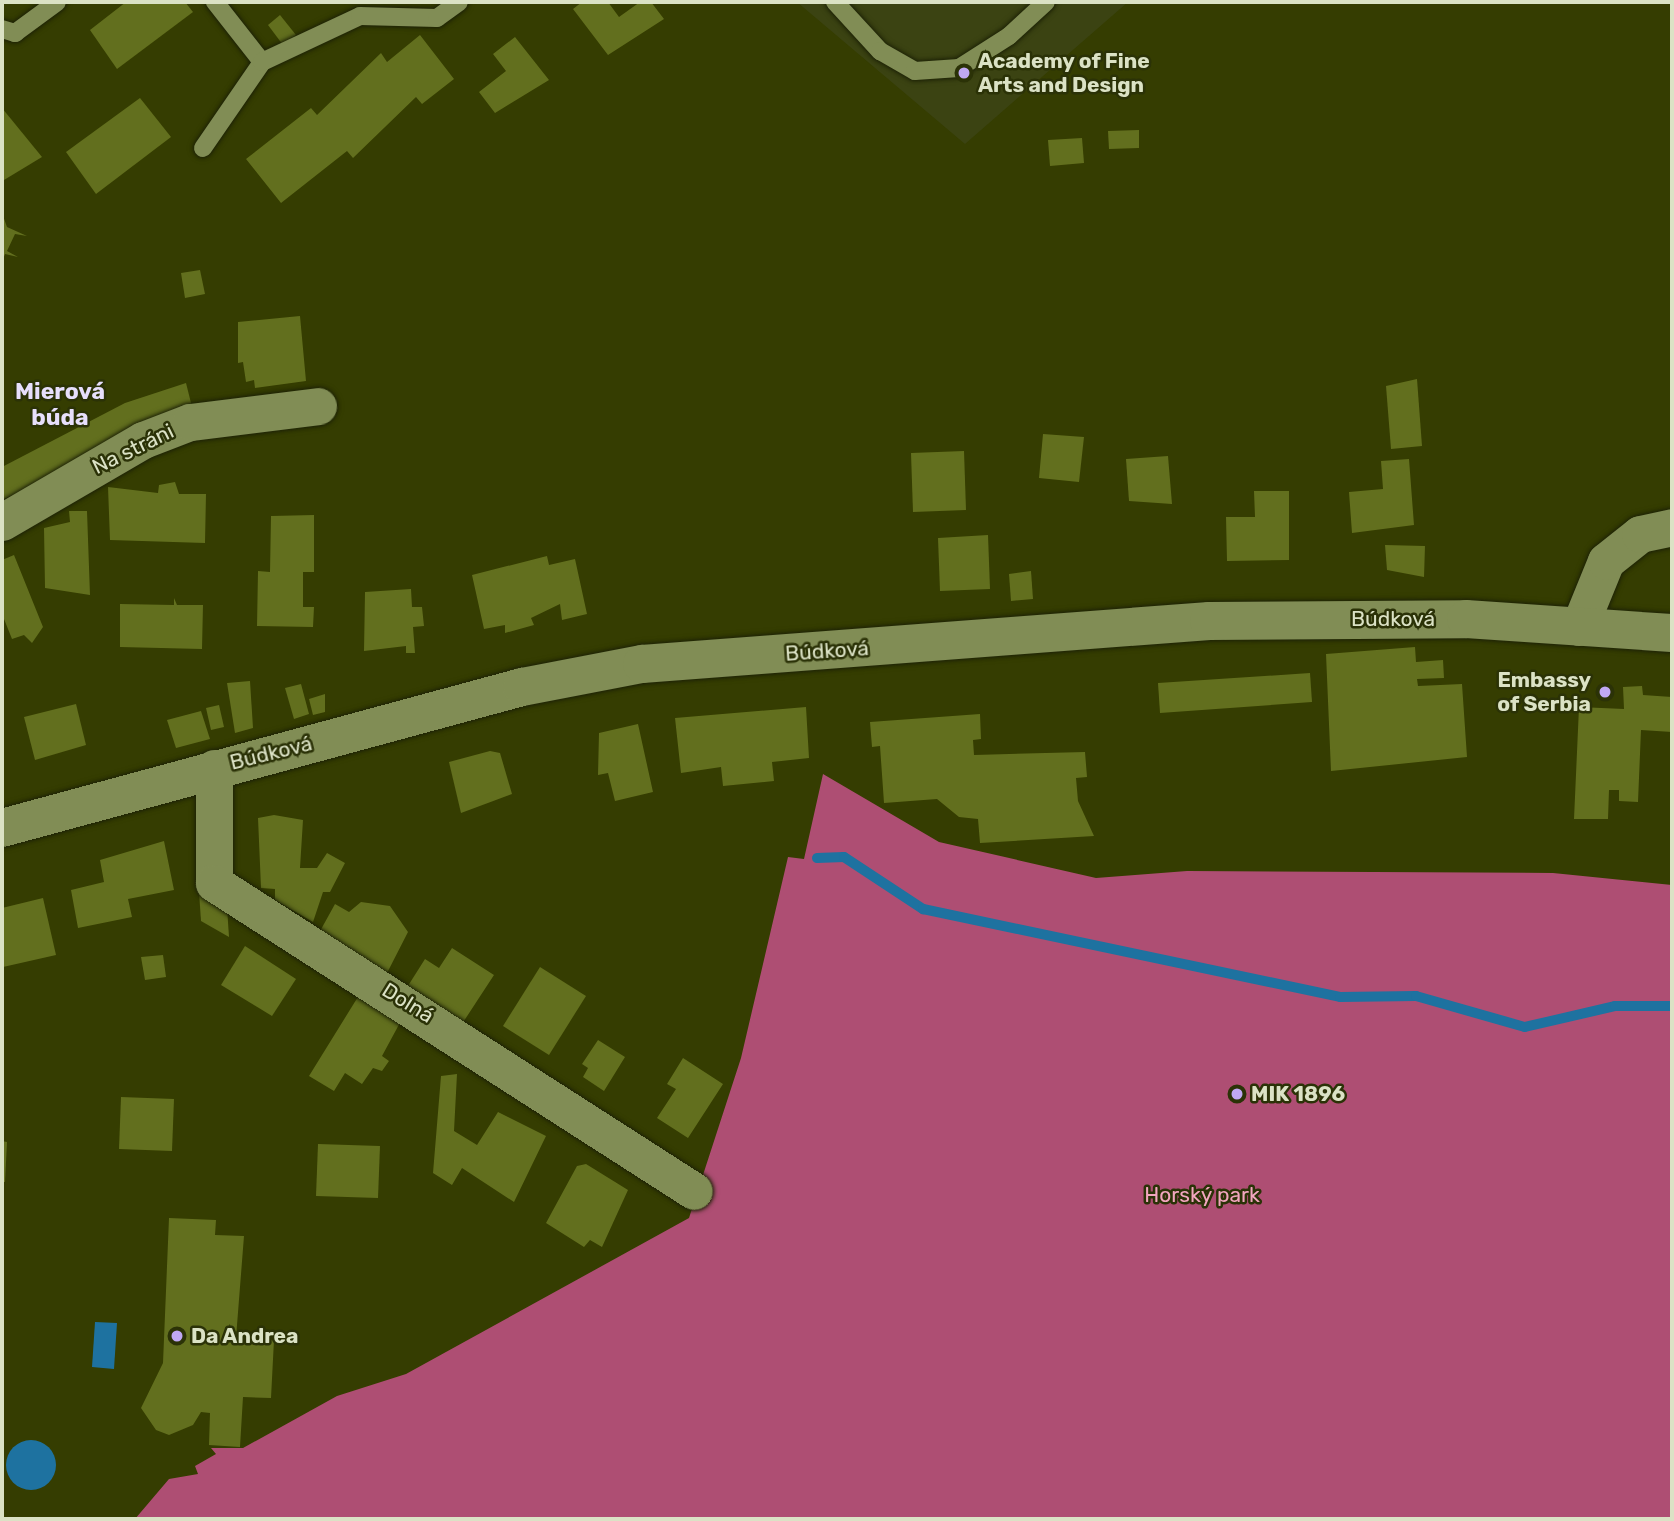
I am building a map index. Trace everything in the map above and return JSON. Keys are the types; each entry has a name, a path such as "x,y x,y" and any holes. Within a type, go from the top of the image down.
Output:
{"street":[{"name":"Na stráni","path":"2,522 143,440 190,422 318,406"},
{"path":"1579,627 1606,561 1640,534 1672,527"},
{"name":"Búdková","path":"2,828 214,768 551,680 642,664 1209,621 1466,619 1672,633"},
{"name":"Dolná","path":"214,768 214,883 694,1191"}],"lane":[{"path":"2,29 15,33 57,2"},
{"path":"215,2 262,62"},
{"path":"203,148 262,62 360,16 437,19 459,2"},
{"path":"835,2 880,51 915,71 960,68 1009,36 1046,2"}],"shaded area":[{"name":"Academy of Fine Arts and Design","path":"797,2 1128,2 965,144"}],"green space":[{"name":"Horský park","path":"823,774 939,842 1096,878 1187,871 1553,873 1672,885 1672,1519 135,1519 169,1479 198,1474 195,1466 216,1454 211,1448 243,1448 337,1396 406,1374 689,1218 741,1058 788,857 804,859"}],"water":[{"path":"95,1322 117,1323 114,1369 92,1367"},
{"path":"31,1440 48,1448 56,1465 48,1482 31,1490 14,1482 6,1465 14,1448"}],"building":[{"path":"126,2 185,2 193,12 117,69 90,30"},
{"path":"582,2 608,2 619,17 640,2 651,2 664,19 608,55 573,9"},
{"path":"280,15 296,35 283,45 268,25"},
{"path":"420,35 454,79 422,104 416,97 353,158 347,151 281,203 246,159 311,108 317,115 381,53 387,62"},
{"path":"515,37 549,80 495,113 479,92 506,71 493,54"},
{"path":"140,98 171,137 96,194 66,152"},
{"path":"2,108 42,157 4,180 2,178"},
{"path":"1139,130 1139,148 1109,149 1108,131"},
{"path":"1082,138 1084,163 1050,166 1048,140"},
{"path":"2,213 7,227 27,236 15,234 7,251 18,257 5,254 2,262"},
{"path":"200,270 205,294 185,298 181,273"},
{"path":"300,316 306,381 255,388 254,380 246,382 243,362 238,363 238,322"},
{"path":"1417,379 1422,446 1391,449 1386,386"},
{"path":"186,383 193,411 2,500 2,467 125,403"},
{"path":"1043,434 1084,437 1079,482 1039,478"},
{"path":"964,451 966,510 913,512 911,453"},
{"path":"1168,456 1172,504 1129,501 1126,459"},
{"path":"1409,459 1414,525 1352,533 1349,492 1383,489 1381,461"},
{"path":"175,482 179,494 206,494 205,543 110,540 108,487 158,493 159,485"},
{"path":"1254,491 1289,491 1289,560 1227,561 1226,517 1255,517"},
{"path":"69,511 87,511 90,595 45,588 44,528 70,522"},
{"path":"314,515 314,572 303,572 303,607 314,607 313,627 257,626 258,571 270,572 271,516"},
{"path":"988,535 990,589 940,591 938,538"},
{"path":"1385,545 1425,546 1424,577 1387,570"},
{"path":"14,555 43,627 32,643 24,635 12,639 2,614 2,560"},
{"path":"547,556 549,565 575,559 587,614 562,620 560,604 531,618 534,625 505,633 505,625 484,629 472,575"},
{"path":"1031,571 1033,599 1011,601 1009,574"},
{"path":"411,589 412,607 422,607 424,626 413,627 415,653 406,653 406,646 364,651 365,592"},
{"path":"174,598 177,605 203,605 202,649 120,647 120,604 174,605"},
{"path":"1415,647 1416,662 1443,660 1444,678 1417,679 1418,686 1462,684 1467,757 1331,771 1326,654"},
{"path":"1310,673 1312,702 1160,713 1158,683"},
{"path":"250,681 253,728 235,733 227,683"},
{"path":"301,684 309,714 294,719 285,688"},
{"path":"1642,686 1643,695 1672,697 1672,732 1641,730 1638,802 1619,801 1619,790 1609,790 1608,819 1574,819 1579,707 1624,709 1623,687"},
{"path":"325,694 325,712 313,715 309,699"},
{"path":"76,704 86,745 35,760 24,717"},
{"path":"219,705 224,727 211,730 206,708"},
{"path":"806,707 809,758 772,762 774,781 723,786 721,767 681,773 675,718"},
{"path":"201,711 210,739 176,748 167,720"},
{"path":"980,714 981,739 973,740 974,755 1085,752 1087,777 1076,778 1078,801 1094,836 980,843 978,819 959,817 937,799 884,803 880,746 872,747 870,722"},
{"path":"638,724 653,792 615,801 608,773 598,775 599,733"},
{"path":"490,751 500,753 512,794 461,813 449,762"},
{"path":"274,815 303,820 300,868 317,868 327,853 345,863 330,892 323,892 313,922 275,900 275,889 261,888 258,818"},
{"path":"164,841 174,890 128,899 132,917 78,928 71,890 104,882 100,860"},
{"path":"199,892 227,907 229,937 201,921"},
{"path":"43,898 56,955 3,967 2,908"},
{"path":"361,902 390,906 408,932 386,975 319,933 335,904 349,912"},
{"path":"245,946 296,979 272,1016 221,985"},
{"path":"452,948 494,975 460,1027 406,989 425,959 439,968"},
{"path":"163,955 166,977 145,980 141,957"},
{"path":"540,967 586,996 549,1055 503,1026"},
{"path":"361,992 402,1019 382,1056 389,1061 382,1071 373,1068 362,1084 345,1073 334,1091 309,1076"},
{"path":"598,1040 625,1057 604,1091 583,1077 588,1068 582,1064"},
{"path":"683,1058 723,1084 688,1138 657,1118 676,1089 667,1084"},
{"path":"457,1074 454,1131 477,1145 498,1112 546,1136 514,1202 462,1168 452,1185 433,1173 441,1076"},
{"path":"121,1097 174,1099 172,1151 119,1149"},
{"path":"2,1141 7,1142 5,1182 2,1182"},
{"path":"318,1144 380,1146 378,1198 316,1196"},
{"path":"586,1164 628,1190 602,1247 590,1240 584,1247 546,1223 577,1166"},
{"path":"169,1218 216,1220 215,1235 244,1236 236,1338 274,1340 271,1398 243,1397 240,1447 209,1445 210,1413 201,1412 193,1425 169,1435 156,1430 141,1408 163,1363"}],"waterway":[{"path":"817,858 844,857 923,909 1340,997 1416,996 1525,1027 1615,1006 1672,1006"}],"place":[{"name":"Academy of Fine Arts and Design","path":"964,73"},
{"name":"Embassy of Serbia","path":"1605,692"},
{"name":"MIK 1896","path":"1237,1094"},
{"name":"Da Andrea","path":"177,1336"}],"district":[{"name":"Mierová búda","path":"60,404"}]}
